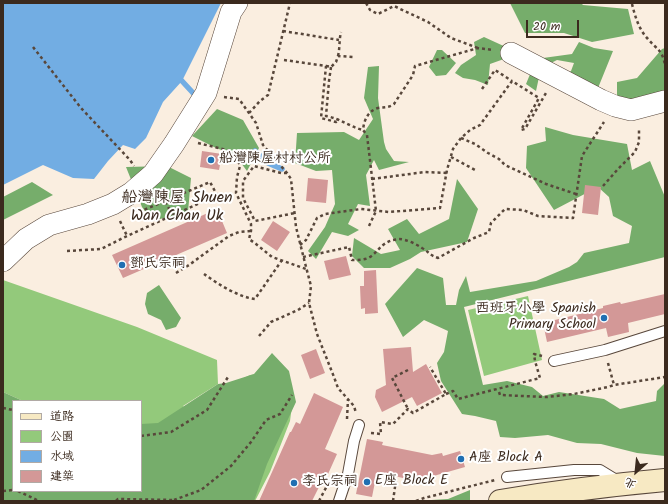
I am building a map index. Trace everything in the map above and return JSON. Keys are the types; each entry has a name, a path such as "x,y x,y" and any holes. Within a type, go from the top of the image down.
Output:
{"main road":[{"path":"500,501 558,491 665,480"}],"street":[{"path":"3,261 26,239 49,225 88,214 112,204 131,193 153,174 206,93 232,12 237,3"},
{"path":"511,54 623,108 665,100"}],"lane":[{"path":"554,361 605,350 665,331"},
{"path":"339,501 348,474 358,428"},
{"path":"507,477 574,470 600,470 622,484"}],"path":[{"path":"249,113 268,95 290,3"},
{"path":"366,3 370,10 378,14 394,6 428,22 450,38 478,48 511,54"},
{"path":"632,4 636,20 647,39 658,48 664,57 665,65"},
{"path":"283,31 339,40"},
{"path":"341,32 338,56 336,62 331,68 326,116 339,119 356,129 363,130 367,135 376,211 370,226"},
{"path":"33,47 81,108 130,160 138,171"},
{"path":"363,130 367,115 377,109 390,107 394,104 413,75 415,66 478,48"},
{"path":"338,56 353,57"},
{"path":"284,60 331,68"},
{"path":"326,66 321,118 336,122 339,119"},
{"path":"482,89 495,70 538,98 521,130 525,129 556,76"},
{"path":"300,245 306,240 317,218 325,214 361,209 389,212 440,208 453,149 461,138 470,130 480,125 512,81"},
{"path":"206,93 238,99 256,123 263,145 288,173 291,179 296,227 306,269 312,286 308,303 317,334 338,388 354,406 358,428 380,434 380,422 393,424 408,409"},
{"path":"303,257 349,247 352,260 360,260 370,258 381,246 399,238 418,245 431,256 438,258 474,238 489,232 491,223 505,209 522,210 538,216 573,218 582,156 596,133 623,108 639,125 639,142 634,152 603,186"},
{"path":"461,138 475,144 499,159 505,165 546,184 576,194"},
{"path":"198,143 235,152 240,166 237,177 236,193 251,224 251,231 248,239 272,256 306,269"},
{"path":"451,157 477,171"},
{"path":"288,173 281,173 254,166 243,181 243,198 255,221 295,213"},
{"path":"372,179 425,172 447,174"},
{"path":"133,215 210,182 217,195"},
{"path":"67,251 101,249 222,193"},
{"path":"164,202 173,215"},
{"path":"176,273 228,236 239,232 251,231"},
{"path":"204,274 217,283 247,298 255,299 282,260"},
{"path":"259,336 271,322 298,310 308,303"},
{"path":"605,350 614,385"},
{"path":"408,370 392,378 408,409 413,413 453,391 458,399 540,378 534,354 554,361"},
{"path":"430,367 446,394"},
{"path":"142,436 171,432 207,410 228,377"},
{"path":"499,392 500,395 547,397 574,394 614,385 665,377"},
{"path":"116,501 118,499 175,500 201,490 231,466 251,442 266,420 280,414 292,395"},
{"path":"416,501 507,477"},
{"path":"393,501 396,480"},
{"path":"20,492 38,501"}],"green space":[{"path":"510,3 581,3 583,5 628,9 634,34 592,42 564,33 525,33"},
{"path":"484,37 508,48 504,59 490,64 488,85 475,80 463,78 455,73 461,65 476,55 474,42"},
{"path":"579,42 594,48 613,51 598,88 562,78 571,71 574,63 557,60 541,68 536,91 526,84 533,67 543,58 572,54"},
{"path":"665,48 665,100 636,109 617,95 617,82 637,78 662,49"},
{"path":"437,50 442,50 456,63 446,75 436,76 429,67"},
{"path":"379,66 378,98 386,149 394,161 409,162 379,170 374,160 366,175 370,206 358,204 348,224 359,230 348,236 332,232 316,259 308,251 325,227 335,204 332,170 316,171 295,163 297,133 344,132 359,140 373,119 364,98 368,67"},
{"path":"217,109 243,120 259,148 247,171 235,155 216,148 192,136"},
{"path":"545,127 573,135 627,144 632,170 650,161 665,197 665,257 464,307 483,385 507,381 532,387 543,396 559,392 604,399 620,409 656,401 657,391 665,383 665,456 637,453 601,444 577,443 548,435 515,438 500,437 496,421 462,414 441,381 437,363 444,352 448,331 424,320 403,337 385,304 417,268 443,278 446,305 456,305 459,290 466,276 470,292 536,281 569,267 577,262 584,253 629,243 632,226 613,216 609,197 598,187 554,210 526,168 527,146 546,141"},
{"path":"167,166 191,178 188,212 152,221 142,207 126,167"},
{"path":"457,179 478,209 467,242 421,252 390,268 364,268 352,256 354,238 381,254 400,250 388,229 407,219 419,234 449,219"},
{"path":"32,182 53,195 3,220 3,197"},
{"path":"3,280 137,327 217,360 218,384 183,406 184,407 250,375 263,373 293,399 290,421 270,472 255,501 3,501 3,415 12,492 142,492 142,400 21,400 3,392"},
{"path":"159,285 181,318 176,327 166,330 161,320 148,314 145,304 147,293"},
{"path":"528,296 542,360 484,376 468,310"},
{"path":"272,353 289,371 296,402 267,464 254,501 3,501 3,392 21,400 12,400 12,492 142,492 142,424 158,423 218,384 254,374"},
{"path":"470,490 470,501 414,501 448,499"}],"water":[{"path":"3,3 221,3 182,81 163,102 146,138 135,149 123,145 94,179 73,178 43,165 3,185"}],"building":[{"name":"船灣陳屋村村公所","path":"202,151 222,154 219,170 200,167"},
{"path":"308,178 328,180 326,203 306,201"},
{"path":"585,185 601,187 598,215 582,213"},
{"path":"217,209 227,233 123,278 112,255"},
{"path":"273,221 290,232 277,251 261,240"},
{"path":"346,256 351,275 329,280 324,261"},
{"path":"376,270 378,313 365,314 365,308 361,309 360,286 364,286 364,271"},
{"name":"西班牙小學 Spanish Primary School","path":"665,294 665,314 628,323 629,332 608,337 606,328 547,342 543,323 603,308 603,306 620,302 621,304"},
{"path":"411,347 413,372 426,364 442,393 417,406 412,397 382,412 375,397 376,390 386,385 383,349"},
{"path":"316,349 325,373 310,379 301,355"},
{"path":"314,393 343,407 325,449 337,454 324,483 322,481 312,501 259,501 290,432 296,422 300,424"},
{"path":"367,439 383,442 382,445 432,455 442,453 443,456 460,451 465,467 416,481 377,472 372,497 356,494"}],"waterway":[{"path":"182,81 194,94"},
{"path":"255,151 268,163 282,169"}],"place":[{"name":"船灣陳屋村村公所","path":"211,160"},
{"name":"鄧氏宗祠","path":"122,265"},
{"name":"西班牙小學 Spanish Primary School","path":"604,318"},
{"name":"A座 Block A","path":"461,459"},
{"name":"E座 Block E","path":"367,482"},
{"name":"李氏宗祠","path":"294,483"}],"district":[{"name":"船灣陳屋 Shuen Wan Chan Uk","path":"177,208"}]}
